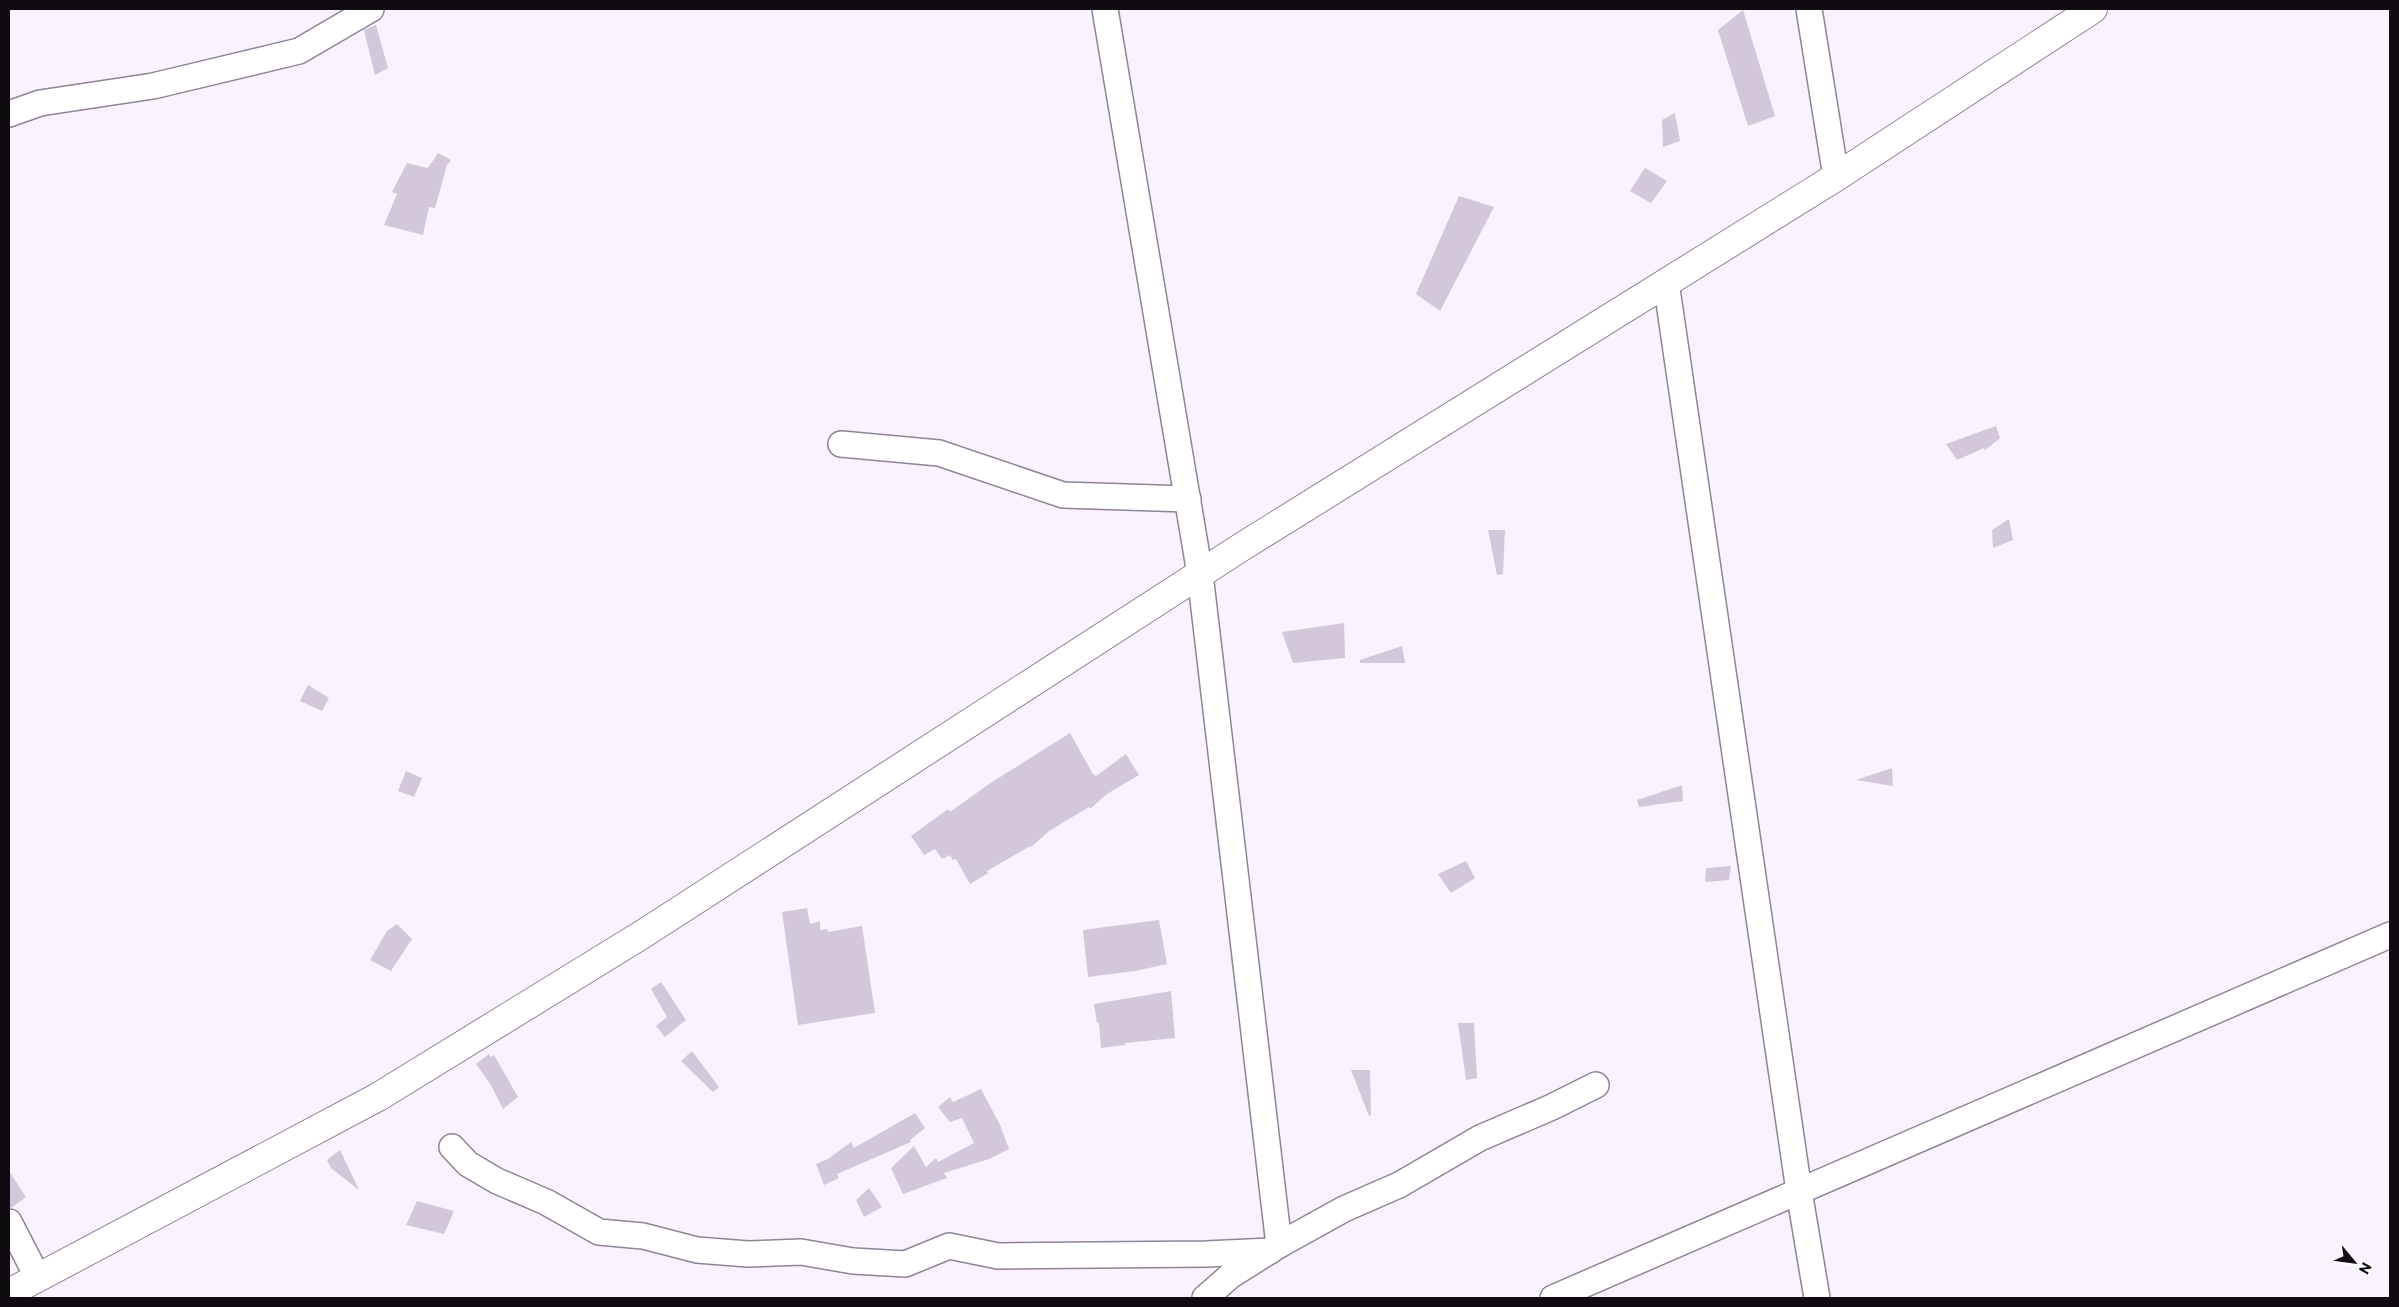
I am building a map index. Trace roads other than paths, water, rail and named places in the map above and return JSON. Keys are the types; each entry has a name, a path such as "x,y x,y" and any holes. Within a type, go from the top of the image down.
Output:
{"main road":[{"path":"9,1293 378,1097 643,934 1200,574 1836,177 2093,9"}],"street":[{"path":"9,114 40,103 153,86 299,51 371,9"},
{"path":"1105,9 1200,574 1274,1248"},
{"path":"1809,9 1836,177"},
{"path":"1666,282 1799,1191 1818,1298"},
{"path":"841,444 939,453 1063,495 1188,499"},
{"path":"1553,1298 2390,934"},
{"path":"1205,1298 1230,1276 1274,1248 1344,1209 1399,1185 1480,1138 1552,1108 1596,1085"},
{"path":"452,1147 468,1164 497,1181 546,1202 599,1232 643,1236 697,1250 748,1254 801,1252 853,1261 905,1264 949,1246 1007,1256 1206,1254 1274,1248"},
{"path":"9,1222 38,1278"}]}
